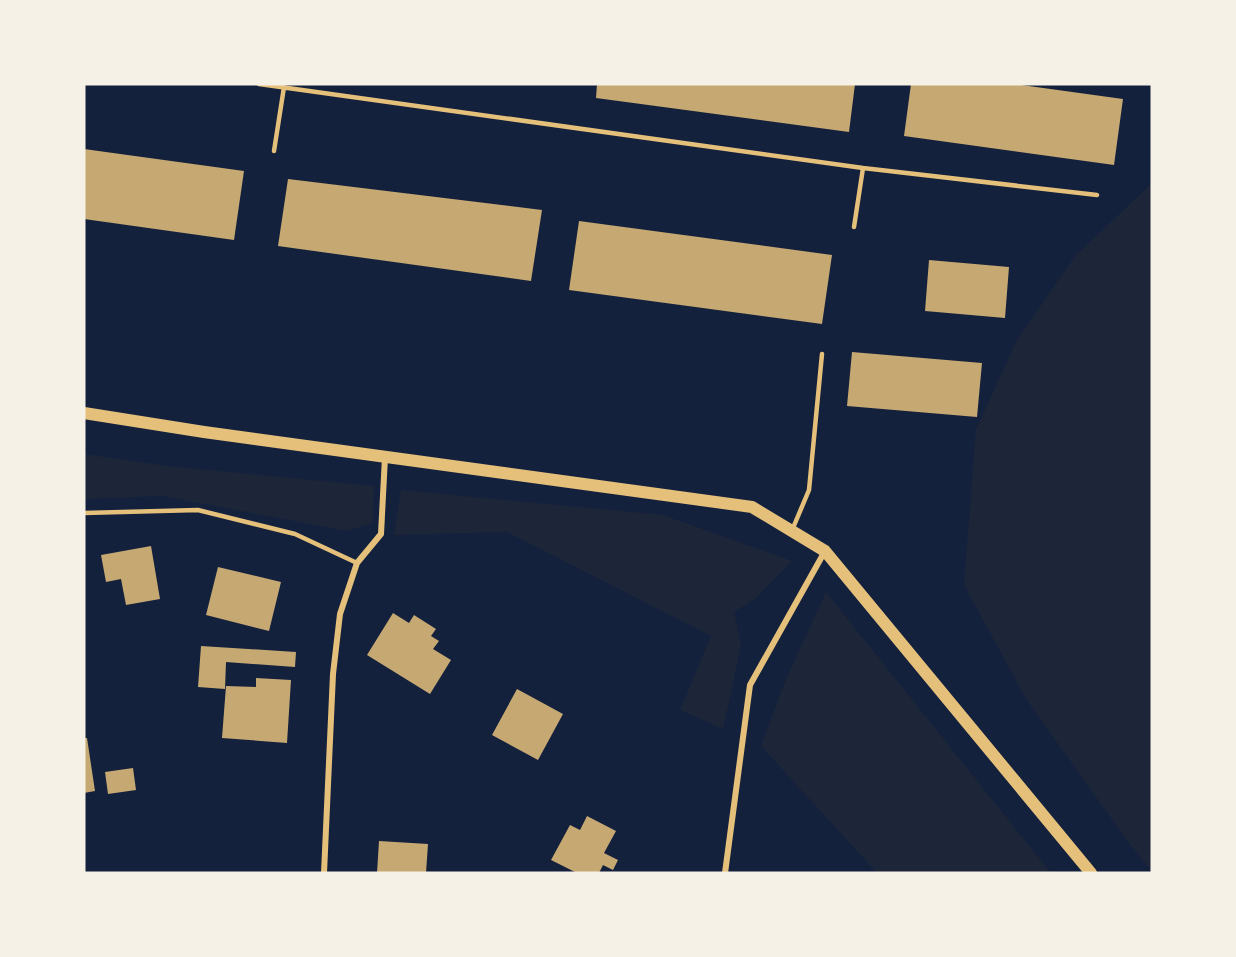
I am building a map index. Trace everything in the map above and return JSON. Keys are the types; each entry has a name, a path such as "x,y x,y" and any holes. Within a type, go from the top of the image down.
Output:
{"main road":[{"path":"84,413 385,458 752,507 825,551 1091,873"}],"street":[{"path":"324,873 333,674 340,614 357,563 381,534 385,458"},
{"path":"725,873 750,685 825,551"}],"lane":[{"path":"258,84 863,168 1097,195"},
{"path":"274,151 284,87"},
{"path":"854,227 863,168"},
{"path":"791,531 809,490 822,354"},
{"path":"84,513 198,510 295,534 357,563"}],"shaded area":[{"path":"1152,183 1152,871 1131,846 1026,699 964,585 976,429 1017,340 1075,256"},
{"path":"84,454 167,466 374,486 373,523 347,531 162,496 84,499"},
{"path":"401,490 663,515 792,561 755,599 734,612 741,646 723,729 680,710 711,636 507,532 394,535"},
{"path":"826,592 1051,873 877,873 761,746 786,679"}],"building":[{"path":"597,84 855,84 849,132 596,98"},
{"path":"911,84 1014,84 1123,99 1114,165 904,136"},
{"path":"84,149 244,171 234,240 84,219"},
{"path":"288,179 542,210 531,281 278,246"},
{"path":"579,221 832,255 822,324 569,290"},
{"path":"929,260 1009,267 1005,318 925,311"},
{"path":"852,352 982,363 977,417 847,406"},
{"path":"151,546 160,599 126,605 121,579 106,582 101,555"},
{"path":"218,567 281,582 269,631 206,615"},
{"path":"393,613 409,623 414,615 436,629 431,636 439,641 433,649 451,660 430,694 367,655"},
{"path":"201,646 296,652 295,667 226,662 225,689 198,687"},
{"path":"256,678 291,680 287,743 222,738 226,686 256,687"},
{"path":"517,689 563,714 538,760 492,735"},
{"path":"84,738 87,738 95,791 84,793"},
{"path":"133,768 136,790 108,794 105,772"},
{"path":"587,816 616,831 604,853 618,860 613,870 603,865 599,873 577,873 551,860 570,825 580,830"},
{"path":"379,841 428,844 426,873 377,873"}]}
